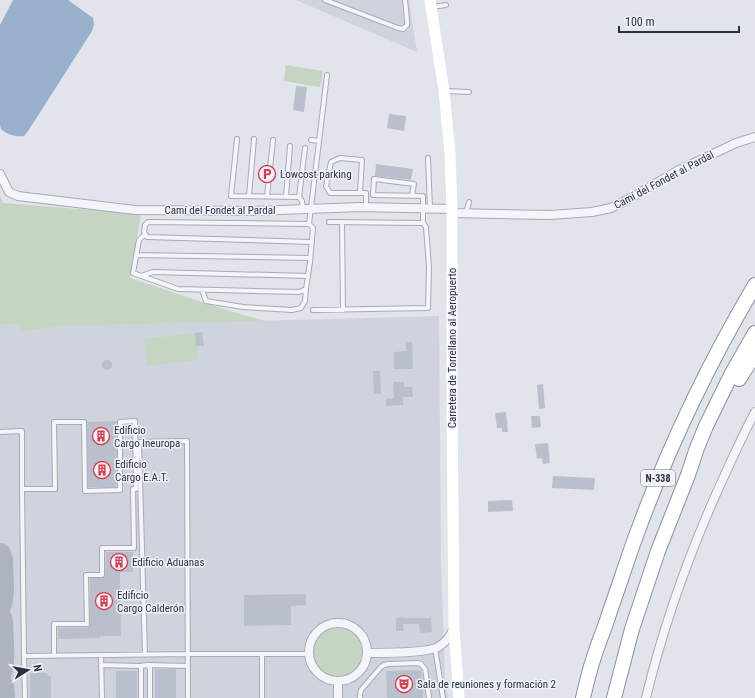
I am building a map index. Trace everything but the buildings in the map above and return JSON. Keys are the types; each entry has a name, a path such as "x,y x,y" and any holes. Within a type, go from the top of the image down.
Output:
{"highway":[{"name":"N-338","path":"590,698 610,611 624,568 659,476 718,349 755,285"},
{"name":"N-338","path":"614,698 632,629 655,558 697,448 731,375 755,333"},
{"path":"688,474 701,455 723,407 738,380 755,354"},
{"path":"583,698 592,660 610,611"}],"street":[{"name":"Carretera de Torrellano al Aeropuerto","path":"431,4 444,91 450,154 452,211 454,628 459,698"},
{"name":"Camí del Fondet al Pardal","path":"0,174 9,192 18,196 135,210 252,211 366,208 427,209 466,213 550,215 592,212 612,208 677,171 736,143 755,138"},
{"path":"646,698 672,605 687,564 716,492 755,412"},
{"path":"337,623 347,624 355,628 362,635 366,644 367,653 361,670 355,676 347,680 338,681 329,680 318,673 311,663 309,654 313,636 328,624 337,623"},
{"path":"367,653 425,650 435,648 451,634 454,628"},
{"path":"338,681 338,698"}],"lane":[{"path":"325,0 398,28 403,28 407,25 408,20 404,0"},
{"path":"431,4 446,5"},
{"path":"202,290 206,301 243,307 292,310 301,308 305,301 313,228 309,224 307,209 319,141 327,75"},
{"path":"444,91 469,92"},
{"path":"237,139 231,196 299,196"},
{"path":"248,196 254,139"},
{"path":"267,196 273,140"},
{"path":"311,140 319,141"},
{"path":"286,196 290,146"},
{"path":"305,148 299,196 307,209"},
{"path":"360,193 362,160 340,158 331,162 326,186 330,193 360,193 366,193 366,208"},
{"path":"313,310 428,308 429,267 426,227 423,223 427,209 428,158"},
{"path":"412,195 414,184 374,179 373,195 423,196 427,209"},
{"path":"466,213 469,202"},
{"path":"306,289 299,292 178,289 133,273 139,240 145,234 145,225 148,222 309,224"},
{"path":"329,222 423,223"},
{"path":"342,222 343,310"},
{"path":"145,234 147,237 312,242"},
{"path":"136,255 310,258"},
{"path":"141,276 153,272 308,276"},
{"path":"22,489 55,489 54,422 84,422 85,491 120,490 120,422 135,421 136,489 133,489 134,548 102,548 102,575 86,575 87,624 54,624 54,656"},
{"path":"0,432 22,431 25,698"},
{"path":"145,655 139,442 187,441 188,698"},
{"path":"435,648 443,698"},
{"path":"262,654 262,698"},
{"path":"24,656 309,654"},
{"path":"101,656 102,698"},
{"path":"360,698 361,690 380,667 388,664 418,663 425,669 430,698"},
{"path":"101,665 188,666"},
{"path":"147,665 150,668 150,698"},
{"path":"141,666 141,698"}],"shaded area":[{"path":"296,0 409,0 417,52"},
{"path":"439,316 441,563 445,678 448,698 0,698 0,325 17,324 23,330 61,326"}],"green space":[{"path":"286,65 323,71 320,87 284,81"},
{"path":"0,196 3,203 141,214 130,278 217,307 265,321 61,326 23,331 17,324 0,325"},
{"path":"195,333 198,360 147,366 144,339"},
{"path":"332,628 342,628 351,632 357,638 361,647 361,657 357,666 351,672 342,676 332,676 323,672 317,666 313,657 313,647 317,638 323,632"}],"water":[{"path":"13,0 68,0 93,18 94,24 92,31 24,136 15,136 6,133 1,129 0,125 0,25"}],"taxiway":[{"path":"0,554 2,560 3,584 2,602 0,606"},
{"path":"0,617 2,621 3,657 2,670 0,674"},
{"path":"0,683 3,686 4,698"}],"place":[{"name":"Lowcost parking","path":"267,174"},
{"name":"Edificio Cargo Ineuropa","path":"101,436"},
{"name":"Edificio Cargo E.A.T.","path":"102,470"},
{"name":"Edificio Aduanas","path":"119,562"},
{"name":"Edificio Cargo Calderón","path":"104,601"},
{"name":"Sala de reuniones y formación 2","path":"404,684"}]}
